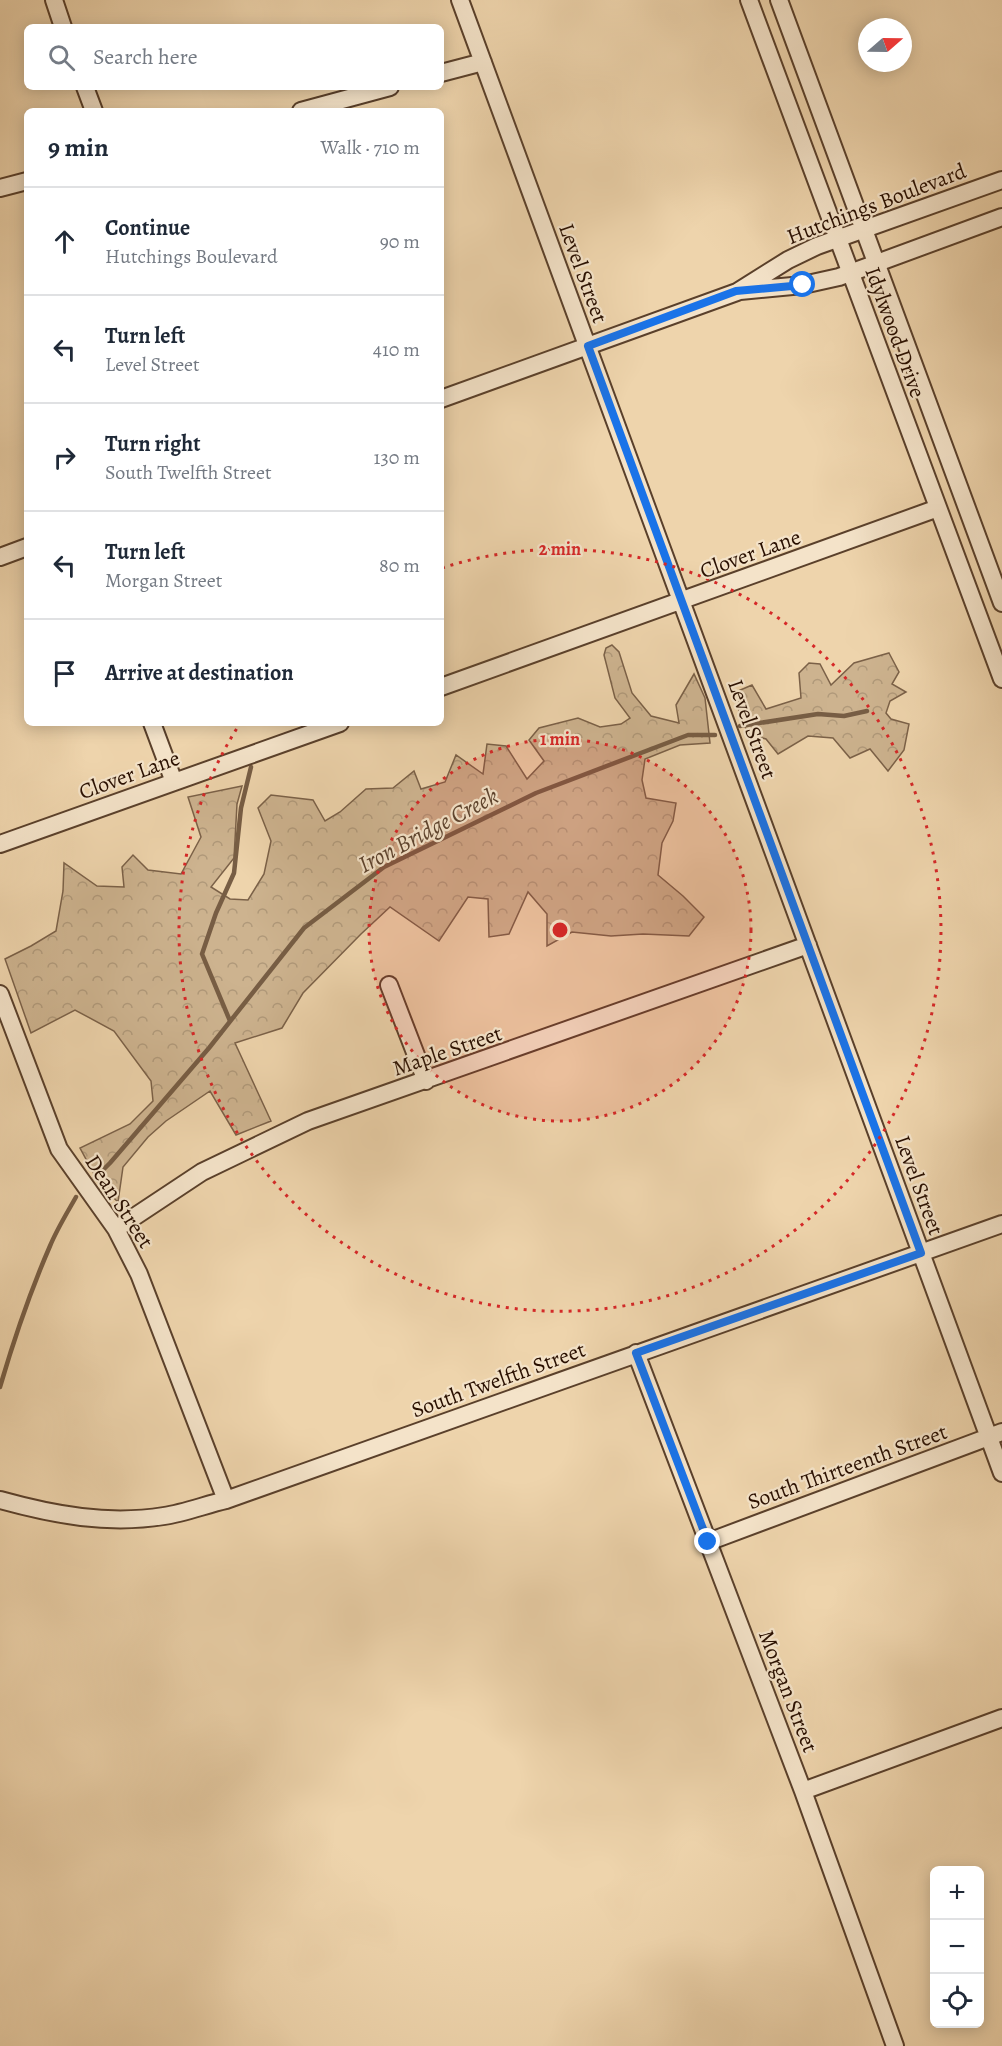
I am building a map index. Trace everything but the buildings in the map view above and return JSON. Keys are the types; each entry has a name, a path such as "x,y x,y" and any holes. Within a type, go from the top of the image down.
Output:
{"street":[{"path":"54,0 62,24"},
{"name":"Level Street","path":"460,0 921,1253 996,1435 1002,1473"},
{"name":"Idylwood Drive","path":"749,0 938,508 995,637 1002,679"},
{"name":"Idylwood Drive","path":"779,0 1002,603"},
{"path":"444,73 483,62"},
{"path":"86,90 92,108"},
{"path":"312,108 379,90"},
{"name":"Hutchings Boulevard","path":"444,398 736,291 788,260 837,239 1002,180"},
{"path":"0,188 24,182"},
{"name":"Hutchings Boulevard","path":"736,291 803,285 850,273 1002,216"},
{"name":"Clover Lane","path":"444,686 938,508"},
{"path":"0,557 24,548"},
{"path":"153,726 174,782"},
{"name":"Clover Lane","path":"0,844 332,726"},
{"name":"Maple Street","path":"116,1229 202,1172 308,1121 808,945"},
{"path":"389,985 426,1081"},
{"name":"Dean Street","path":"0,994 59,1149 116,1229 139,1274 226,1500"},
{"name":"South Twelfth Street","path":"0,1500 43,1511 98,1520 166,1516 226,1500 1002,1224"},
{"name":"Morgan Street","path":"636,1353 803,1791 895,2046"},
{"name":"South Thirteenth Street","path":"708,1542 996,1435"},
{"path":"803,1791 1002,1718"}],"green space":[{"path":"612,645 619,652 632,693 651,716 679,723 676,705 694,674 705,698 710,743 680,745 645,759 642,780 646,798 676,803 673,821 662,843 658,875 704,917 689,936 643,934 611,936 572,932 547,946 547,914 528,892 509,934 489,937 488,899 468,897 439,941 390,907 303,993 282,1028 235,1043 271,1121 236,1135 210,1091 166,1121 148,1137 123,1167 118,1202 100,1185 80,1148 130,1124 153,1101 151,1081 114,1031 75,1010 31,1033 5,959 56,931 63,891 64,863 97,886 124,887 122,867 133,855 148,870 181,874 201,837 188,797 242,786 237,804 234,858 211,887 230,899 248,900 264,874 271,841 258,808 271,795 313,800 325,821 340,812 366,789 393,788 414,771 421,789 445,782 456,755 483,774 487,744 506,746 527,779 544,761 529,740 539,728 578,718 600,727 621,724 630,718 615,698 604,655 606,648"},
{"path":"889,653 899,672 892,684 906,692 890,701 886,713 891,719 909,724 904,750 888,771 870,749 850,758 833,738 808,736 778,754 766,739 748,734 739,712 738,691 752,685 766,709 801,698 799,673 809,663 820,664 831,685 854,663"}],"waterway":[{"name":"Iron Bridge Creek","path":"740,726 818,714 844,716 867,711"},
{"name":"Iron Bridge Creek","path":"95,1178 209,1048 304,928 384,867 536,793 688,735 715,735"},
{"path":"230,1021 202,954 216,913 234,873 241,808 251,767"},
{"name":"Iron Bridge Creek","path":"0,1387 36,1281 56,1233 76,1197"}],"route":[{"path":"708,1542 636,1353 921,1253 588,346 736,291 803,285"}]}
